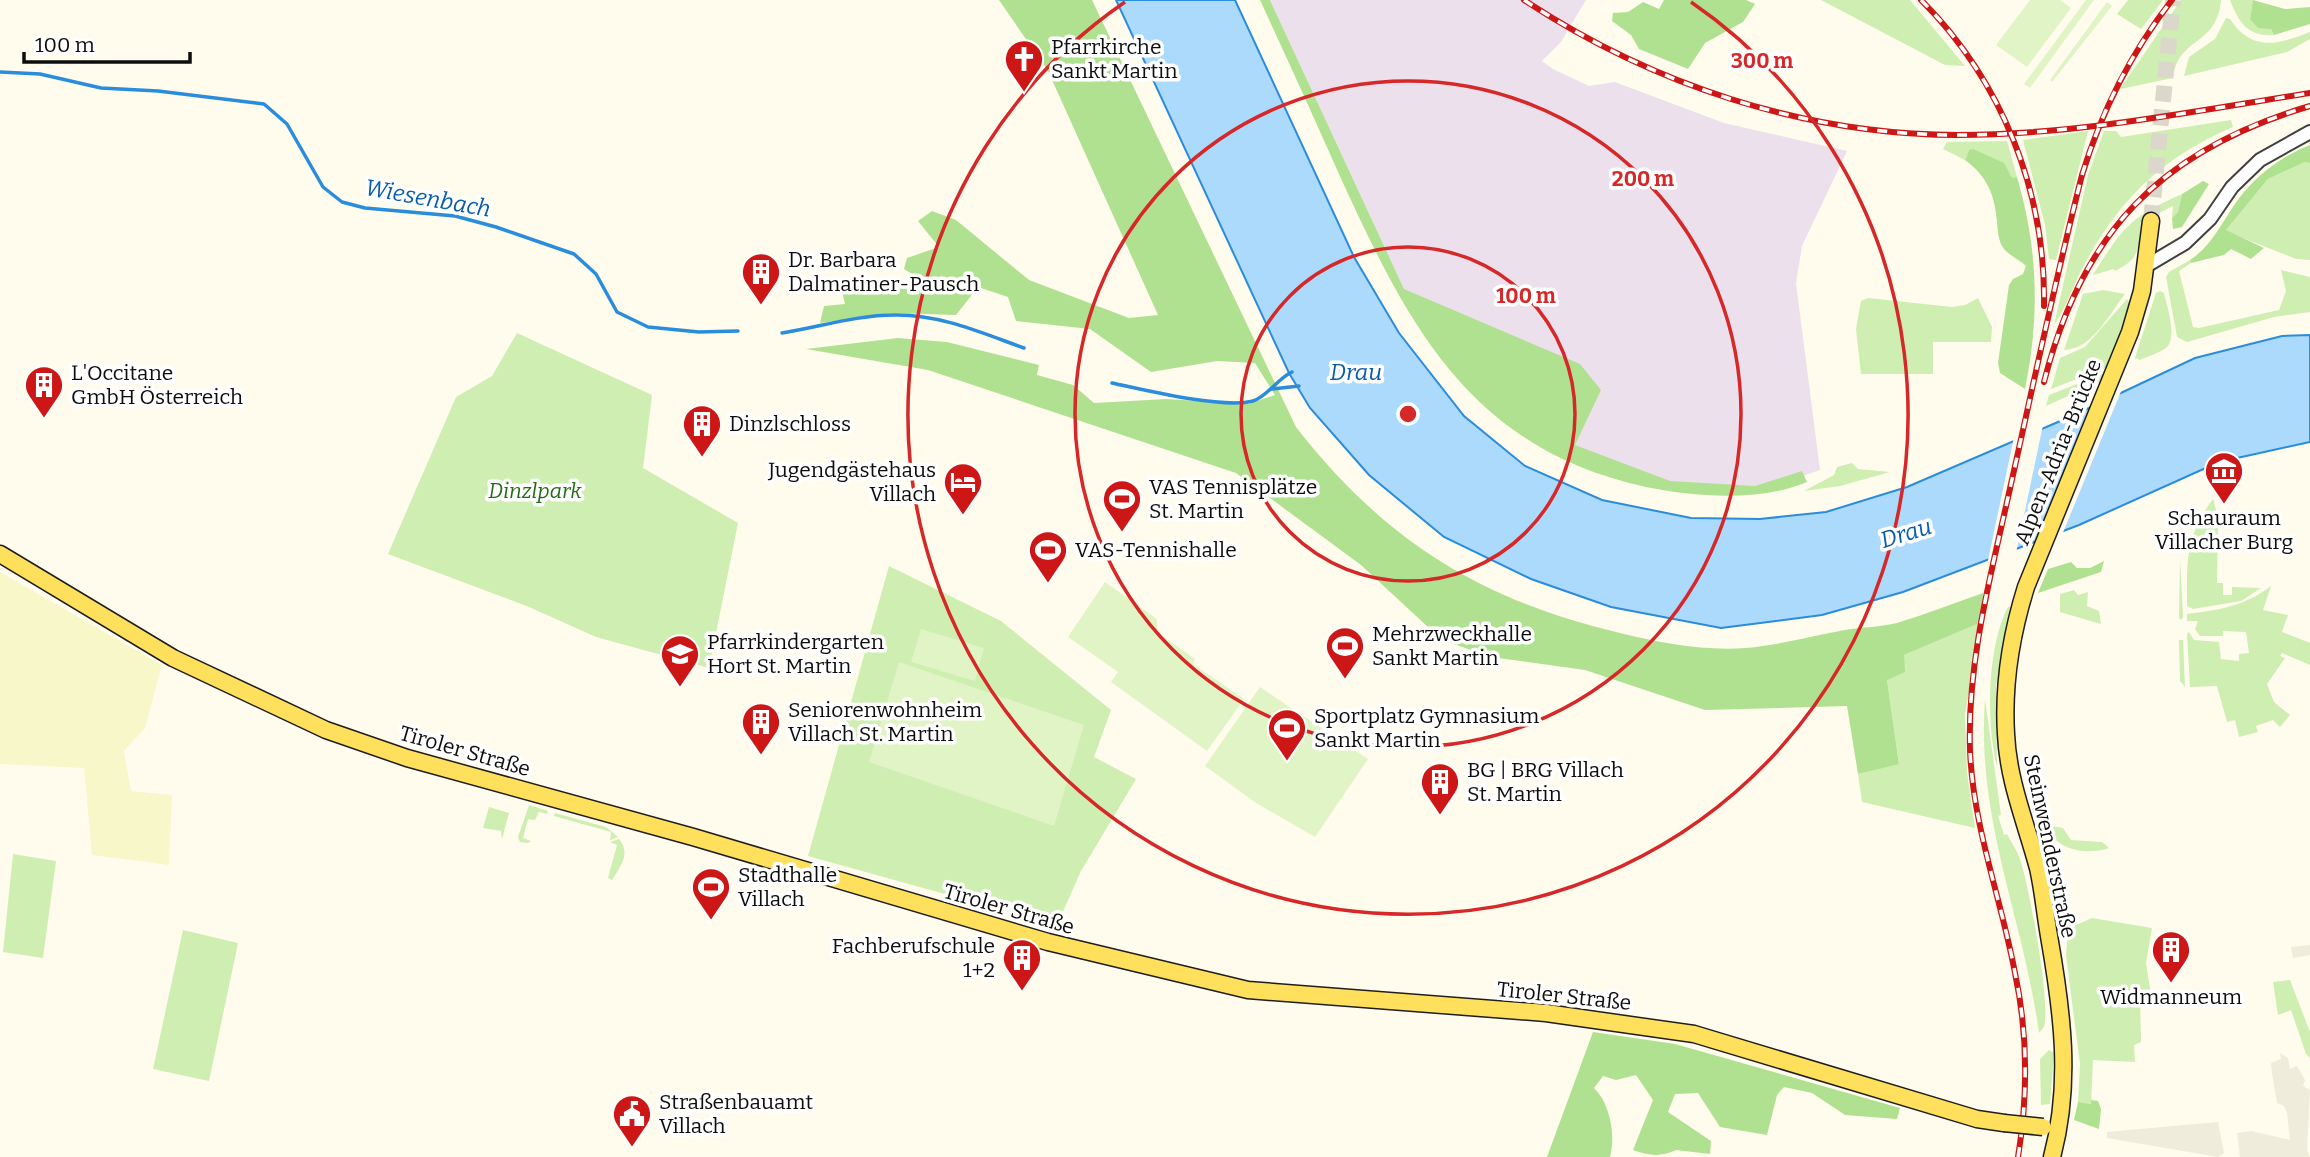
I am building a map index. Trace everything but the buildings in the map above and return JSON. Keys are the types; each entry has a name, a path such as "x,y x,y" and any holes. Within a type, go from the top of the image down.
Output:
{"main road":[{"path":"2146,266 2151,221"},
{"name":"Alpen-Adria-Brücke","path":"2026,587 2130,332 2146,266"},
{"name":"Tiroler Straße","path":"0,554 173,658 326,730 407,758 1048,942 1248,990 1546,1013 1667,1029 1719,1041 1977,1119 2050,1130"},
{"name":"Steinwenderstraße","path":"2026,587 2014,627 2007,672 2006,734 2012,779 2038,868 2062,1014 2064,1067 2050,1130 2052,1157"}],"street":[{"path":"2146,266 2185,243 2210,219 2232,187 2260,160 2310,132"}],"shaded area":[{"path":"1270,0 1586,0 1561,42 1542,61 1553,69 1589,86 1615,82 1724,123 1847,151 1802,246 1796,283 1820,470 1761,490 1688,488 1599,468 1404,289"},
{"path":"2310,945 2310,955 2293,958 2291,947"},
{"path":"2280,1053 2288,1058 2290,1069 2297,1066 2305,1080 2303,1086 2310,1090 2307,1150 2310,1157 2240,1157 2237,1133 2251,1131 2290,1140 2287,1113 2284,1106 2277,1103 2272,1073 2271,1063 2281,1059"},
{"path":"2218,1122 2224,1153 2218,1157 2107,1138 2107,1132"}],"green space":[{"path":"999,0 1092,0 1296,427 1329,467 1364,502 1400,533 1438,560 1523,603 1569,619 1651,640 1730,649 1758,647 1891,624 1983,593 1982,622 1904,655 1905,672 1887,680 1899,764 1858,774 1847,706 1705,710 1585,670 1491,657 1442,640 1361,565 1236,473 928,370 806,349 898,338 947,342 1039,365 1037,375 1073,385 1094,403 1166,399 1248,404 1275,395 1255,363 1217,361 1151,372 1090,329 1016,321 1008,297 978,287 956,315 892,313 820,323 824,306 845,304 840,283 876,290 893,281 925,282 904,269 907,258 939,247 918,221 932,211 956,220 1029,280 1129,318 1158,315 1048,71"},
{"path":"1260,0 1270,0 1404,289 1580,364 1601,390 1575,445 1670,481 1755,486 1802,471 1807,482 1769,493 1727,496 1646,487 1586,469 1535,444 1492,413 1455,376 1423,334 1395,288 1368,237"},
{"path":"1664,0 1746,0 1755,4 1743,22 1705,43 1688,69 1639,49 1631,35 1612,21 1613,13 1628,12 1643,2 1659,9"},
{"path":"1821,0 1910,0 1965,66 1945,65"},
{"path":"2030,0 2060,0 2071,8 2027,67 1996,45"},
{"path":"2086,0 2094,0 2030,88 2024,84"},
{"path":"2128,0 2163,0 2141,29 2117,14"},
{"path":"2181,0 2221,0 2213,26 2182,55 2173,78 2120,89"},
{"path":"2230,0 2253,0 2250,19 2271,29 2274,35 2251,31 2241,22"},
{"path":"2253,0 2285,9 2310,7 2310,24 2274,35 2271,29 2258,28 2250,19"},
{"path":"2107,2 2112,6 2052,82 2050,80"},
{"path":"2226,18 2247,37 2256,41 2276,42 2310,32 2310,39 2287,52 2184,76 2189,57 2215,39"},
{"path":"2231,120 2233,127 2186,151 2130,198 2099,239 2054,325 2088,175 2104,131 2116,131 2121,137"},
{"path":"2088,131 2056,260 2049,259 2045,225 2023,140"},
{"path":"2007,141 2017,177 2012,179 2010,174 1969,150 1965,160 1943,149 1947,142"},
{"path":"2310,145 2310,163 2305,162 2268,179 2226,230 2264,248 2251,259 2231,249 2224,255 2191,263 2190,260 2211,241 2252,183 2279,161"},
{"path":"1973,149 2004,163 2012,178 2017,177 2024,204 2035,282 2033,335 2025,389 2000,373 1998,363 2009,285 2013,279 2023,274 2026,266 2006,251 2001,243 1994,203 1988,187 1979,173 1965,160 1969,150"},
{"path":"2305,162 2310,163 2310,260 2296,259 2225,231 2268,179"},
{"path":"2203,181 2209,184 2182,227 2173,229 2172,218 2178,212 2182,194"},
{"path":"2182,194 2178,212 2172,218 2173,206 2141,222 2137,252 2130,262 2115,271 2114,269 2093,275 2112,245 2129,225 2150,210"},
{"path":"2190,260 2191,263 2179,271 2193,327 2199,328 2279,310 2286,291 2281,270 2310,277 2310,312 2274,317 2187,342 2177,337 2166,277 2169,272"},
{"path":"2103,290 2125,294 2092,337 2083,344 2064,350 2083,294"},
{"path":"2156,293 2164,293 2171,322 2169,344 2163,350 2140,360 2135,358"},
{"path":"1868,298 1952,307 1965,305 1978,298 1992,327 1991,342 1933,342 1933,374 1861,374 1856,329 1861,301"},
{"path":"2127,299 2130,303 2108,367 2051,389 2060,358 2085,347"},
{"name":"Dinzlpark","path":"517,333 652,395 643,468 738,523 709,668 596,637 529,607 388,554 456,397 492,376"},
{"path":"2105,373 2103,380 2046,406 2049,395"},
{"path":"1852,463 1858,469 1890,472 1840,486 1804,491 1834,475 1837,467"},
{"path":"2213,499 2218,517 2217,583 2223,583 2223,595 2232,595 2232,587 2261,588 2241,601 2193,609 2187,606 2187,576 2192,538"},
{"path":"2180,559 2183,617 2181,620 2179,618"},
{"path":"2104,561 2101,572 2038,593 2048,569 2071,562 2077,568 2090,568"},
{"path":"889,566 1001,621 1111,710 1094,757 1136,779 1081,871 1057,925 808,856"},
{"path":"0,572 162,665 145,728 124,751 131,791 172,795 169,865 92,855 84,768 0,764"},
{"path":"1105,582 1157,619 1157,632 1195,659 1193,664 1244,699 1207,751 1111,682 1118,672 1068,637"},
{"path":"2271,586 2263,610 2288,615 2282,632 2310,643 2310,665 2282,653 2280,656 2285,658 2267,684 2274,702 2290,715 2280,727 2273,720 2256,726 2258,732 2239,737 2235,720 2227,722 2217,686 2190,687 2187,634 2189,632 2194,640 2219,642 2221,659 2239,661 2239,654 2249,653 2246,632 2223,631 2223,636 2200,636 2195,629 2198,621 2187,621 2187,614 2231,606"},
{"path":"2074,590 2078,595 2088,592 2087,606 2099,611 2101,624 2060,612 2060,594"},
{"path":"2008,607 2012,607 1996,686 1997,767 1991,729 1990,686 1996,643"},
{"path":"1982,622 1965,714 1967,772 1975,828 1862,802 1858,774 1899,763 1887,680 1904,655"},
{"path":"921,629 984,648 975,681 911,662"},
{"path":"2179,640 2183,640 2185,687 2180,681"},
{"path":"899,662 1084,725 1054,826 869,762"},
{"name":"Sportplatz Gymnasium Sankt Martin","path":"1260,687 1368,759 1315,837 1256,803 1205,766"},
{"path":"1985,699 2001,815 1998,816 2004,835 2007,834 2020,859 2038,944 2045,1014 2044,1027 2039,1033 1987,786"},
{"path":"529,805 548,811 547,814 539,812 535,820 528,819 523,838 531,841 520,842 518,837"},
{"path":"489,807 509,813 502,839 501,831 483,828"},
{"path":"555,813 606,827 618,837 610,840 611,832 554,816"},
{"path":"2046,825 2063,828 2071,840 2102,842 2109,848 2091,851 2072,849 2056,840"},
{"path":"619,839 623,844 624,854 612,880 608,878 617,845 610,842"},
{"path":"13,854 56,861 43,958 3,952"},
{"path":"2092,918 2152,928 2146,963 2151,995 2140,999 2141,1042 2134,1045 2135,1062 2093,1060 2091,1104 2078,1102 2080,1064 2066,955 2068,933 2076,925"},
{"path":"183,930 238,943 209,1081 153,1069"},
{"path":"2290,980 2310,1032 2310,1058 2306,1054 2291,1010 2278,1015 2273,982"},
{"path":"1593,1032 1675,1044 1900,1108 1897,1119 1845,1115 1812,1093 1784,1087 1777,1095 1767,1135 1720,1127 1698,1093 1675,1094 1668,1112 1711,1141 1710,1154 1676,1150 1660,1155 1650,1154 1633,1150 1653,1100 1636,1075 1616,1080 1603,1076 1594,1088 1608,1111 1612,1139 1610,1157 1547,1157"},
{"path":"2049,1050 2054,1053 2050,1104 2041,1105 2040,1059"},
{"path":"2091,1100 2098,1101 2101,1109 2099,1129 2074,1120 2078,1102 2091,1104"}],"water":[{"name":"Drau","path":"1116,0 1235,0 1354,257 1399,333 1464,416 1525,466 1602,500 1691,518 1760,519 1826,512 1907,487 2072,416 2195,358 2282,336 2310,335 2310,442 2219,462 2079,525 1903,592 1822,615 1721,628 1611,607 1531,579 1444,537 1369,475 1310,408 1289,373"}],"pier":[{"path":"2122,389 2062,535 2034,546 2093,403"},
{"path":"2043,425 2016,553 1987,565 2014,437"}],"waterway":[{"name":"Wiesenbach","path":"0,72 40,74 101,88 158,91 264,104 287,124 323,187 342,202 365,208 455,216 574,254 596,274 617,312 648,327 699,332 738,331"},
{"name":"Wiesenbach","path":"782,333 867,317 911,316 944,321 1024,348"},
{"name":"Wiesenbach","path":"1112,383 1183,398 1240,403 1258,399 1292,372"},
{"name":"Wiesenbach","path":"1272,389 1299,386"}],"tunnel":[{"path":"2151,221 2173,0"}],"railway":[{"path":"1524,0 1624,57 1677,80 1786,114 1843,126 1900,133 1958,135 2046,131 2135,121 2310,93"},
{"path":"1921,0 1950,32 1975,66 2014,141 2037,221 2043,263 2044,306"},
{"path":"2018,1157 2025,1088 2022,1019 2009,945 1976,807 1970,750 1972,683 1996,550 2082,175 2119,83 2143,41 2172,0"},
{"path":"2044,382 2060,329 2081,282 2106,240 2135,204 2170,173 2211,147 2257,124 2310,106"}],"place":[{"name":"Pfarrkirche Sankt Martin","path":"1024,93"},
{"name":"Dr. Barbara Dalmatiner-Pausch","path":"761,306"},
{"name":"L'Occitane GmbH Österreich","path":"44,419"},
{"name":"Dinzlschloss","path":"702,458"},
{"name":"Schauraum Villacher Burg","path":"2224,505"},
{"name":"Jugendgästehaus Villach","path":"963,516"},
{"name":"VAS Tennisplätze St. Martin","path":"1122,533"},
{"name":"VAS-Tennishalle","path":"1048,584"},
{"name":"Mehrzweckhalle Sankt Martin","path":"1345,680"},
{"name":"Pfarrkindergarten Hort St. Martin","path":"680,688"},
{"name":"Seniorenwohnheim Villach St. Martin","path":"761,756"},
{"name":"Sportplatz Gymnasium Sankt Martin","path":"1287,762"},
{"name":"BG | BRG Villach St. Martin","path":"1440,816"},
{"name":"Stadthalle Villach","path":"711,921"},
{"name":"Widmanneum","path":"2171,984"},
{"name":"Fachberufschule 1+2","path":"1022,992"},
{"name":"Straßenbauamt Villach","path":"632,1148"}]}
